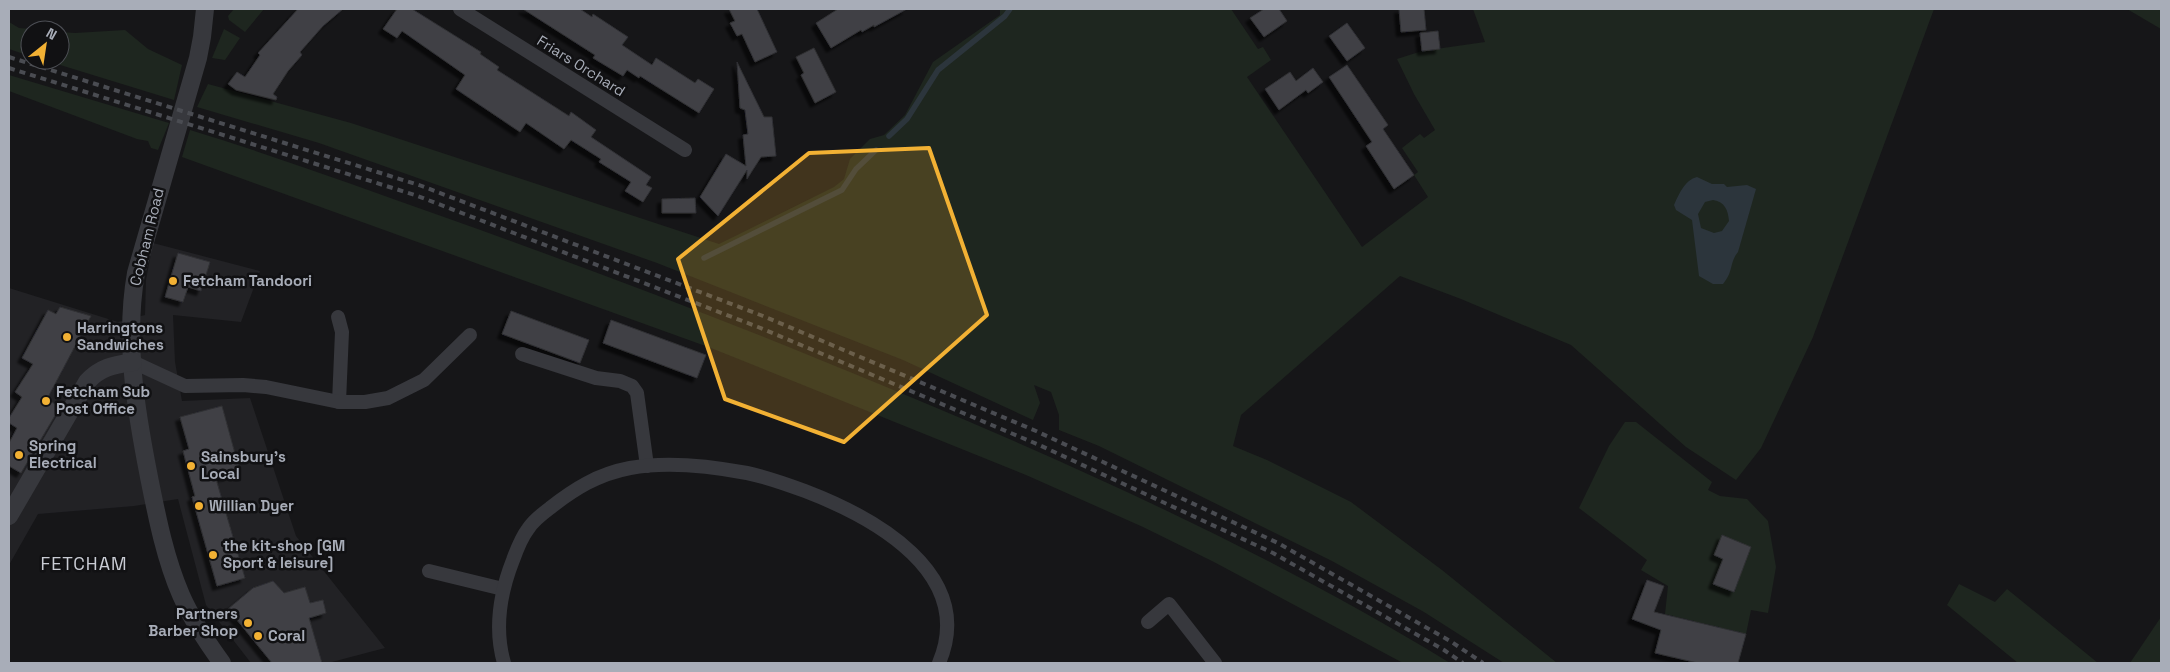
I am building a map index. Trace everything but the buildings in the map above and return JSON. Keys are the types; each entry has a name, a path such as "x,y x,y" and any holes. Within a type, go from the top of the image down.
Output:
{"street":[{"name":"Cobham Road","path":"205,9 198,58 136,273 132,294 131,320 133,362 142,440 161,533 172,574 198,630 222,663"},
{"name":"Friars Orchard","path":"460,9 685,150"},
{"path":"338,317 342,332 340,402"},
{"path":"9,516 87,382 102,369 133,362 185,386 266,388 340,402 365,402 388,398 406,391 438,368 470,335"},
{"path":"522,354 596,378 620,381 632,386 637,393 648,466"},
{"path":"504,663 498,631 503,589 518,547 528,528 574,489 592,480 629,468 648,466 723,469 777,481 840,504 889,532 908,548 925,568 938,589 947,623 944,653 939,663"},
{"path":"429,571 503,589"},
{"path":"1148,622 1169,604 1215,663"}],"highlighted area":[{"path":"929,148 987,315 844,442 725,399 678,259 809,153"}],"shaded area":[{"path":"234,9 264,9 245,32 229,20 228,16"},
{"path":"1000,9 1231,9 1258,49 1263,47 1271,60 1247,77 1362,247 1428,197 1414,175 1418,172 1402,148 1420,134 1424,138 1435,130 1414,94 1397,59 1422,51 1485,42 1473,9 1934,9 1813,337 1761,448 1736,480 1686,447 1571,345 1400,276 1241,415 1233,446 1267,460 1351,502 1442,570 1557,663 1504,663 1424,612 1332,561 1099,446 1059,430 1059,415 1051,392 1034,385 1040,403 1033,420 903,360 657,263 319,143 197,107 208,84 351,123 719,244 834,187 844,179 850,159 870,139 884,135 905,115 933,62 1000,15"},
{"path":"2127,9 2161,9 2161,29"},
{"path":"9,22 20,28 20,53 9,49"},
{"path":"224,29 240,38 225,60 212,58"},
{"path":"125,30 148,49 182,65 174,100 70,68 70,33"},
{"path":"9,75 169,123 158,150 151,148 148,141 137,139 9,91"},
{"path":"190,130 349,183 632,286 771,340 980,426 1219,536 1297,576 1450,663 1403,663 1214,562 1143,527 1026,475 711,348 182,157"},
{"path":"1697,177 1712,184 1724,184 1727,187 1747,185 1756,189 1738,252 1733,260 1729,275 1723,284 1713,284 1699,276 1692,220 1676,210 1674,205 1683,188","holes":["1713,200 1725,207 1729,221 1722,231 1714,233 1701,228 1698,214 1705,202"]},
{"path":"153,243 260,271 241,322 173,315 175,362 182,401 250,398 296,536 385,648 328,663 251,663 206,605 178,499 134,506 38,514 9,565 9,288 118,322 145,315 146,280"},
{"path":"1625,422 1636,422 1712,482 1708,490 1720,496 1747,499 1768,521 1776,567 1768,613 1751,610 1746,634 1665,614 1668,586 1641,570 1647,560 1579,508 1609,446"},
{"path":"1959,584 1995,602 2007,589 2098,663 2018,663 1947,605"},
{"path":"2161,617 2161,663 2130,663"}],"waterway":[{"path":"889,136 907,119 938,70 1005,16 1010,9"},
{"path":"704,258 842,190 856,169 876,150"}],"railway":[{"path":"9,57 419,185 763,316 1036,431 1278,543 1450,641 1483,663"},
{"path":"9,68 415,195 758,327 1037,444 1273,553 1444,650 1463,663"}],"place":[{"name":"Fetcham Tandoori","path":"173,281"},
{"name":"Harringtons Sandwiches","path":"67,337"},
{"name":"Fetcham Sub Post Office","path":"46,401"},
{"name":"Spring Electrical","path":"19,455"},
{"name":"Sainsbury's Local","path":"191,466"},
{"name":"Willian Dyer","path":"199,506"},
{"name":"the kit-shop [GM Sport & leisure]","path":"213,555"},
{"name":"Partners Barber Shop","path":"248,623"},
{"name":"Coral","path":"258,636"}],"district":[{"name":"FETCHAM","path":"84,564"}]}
